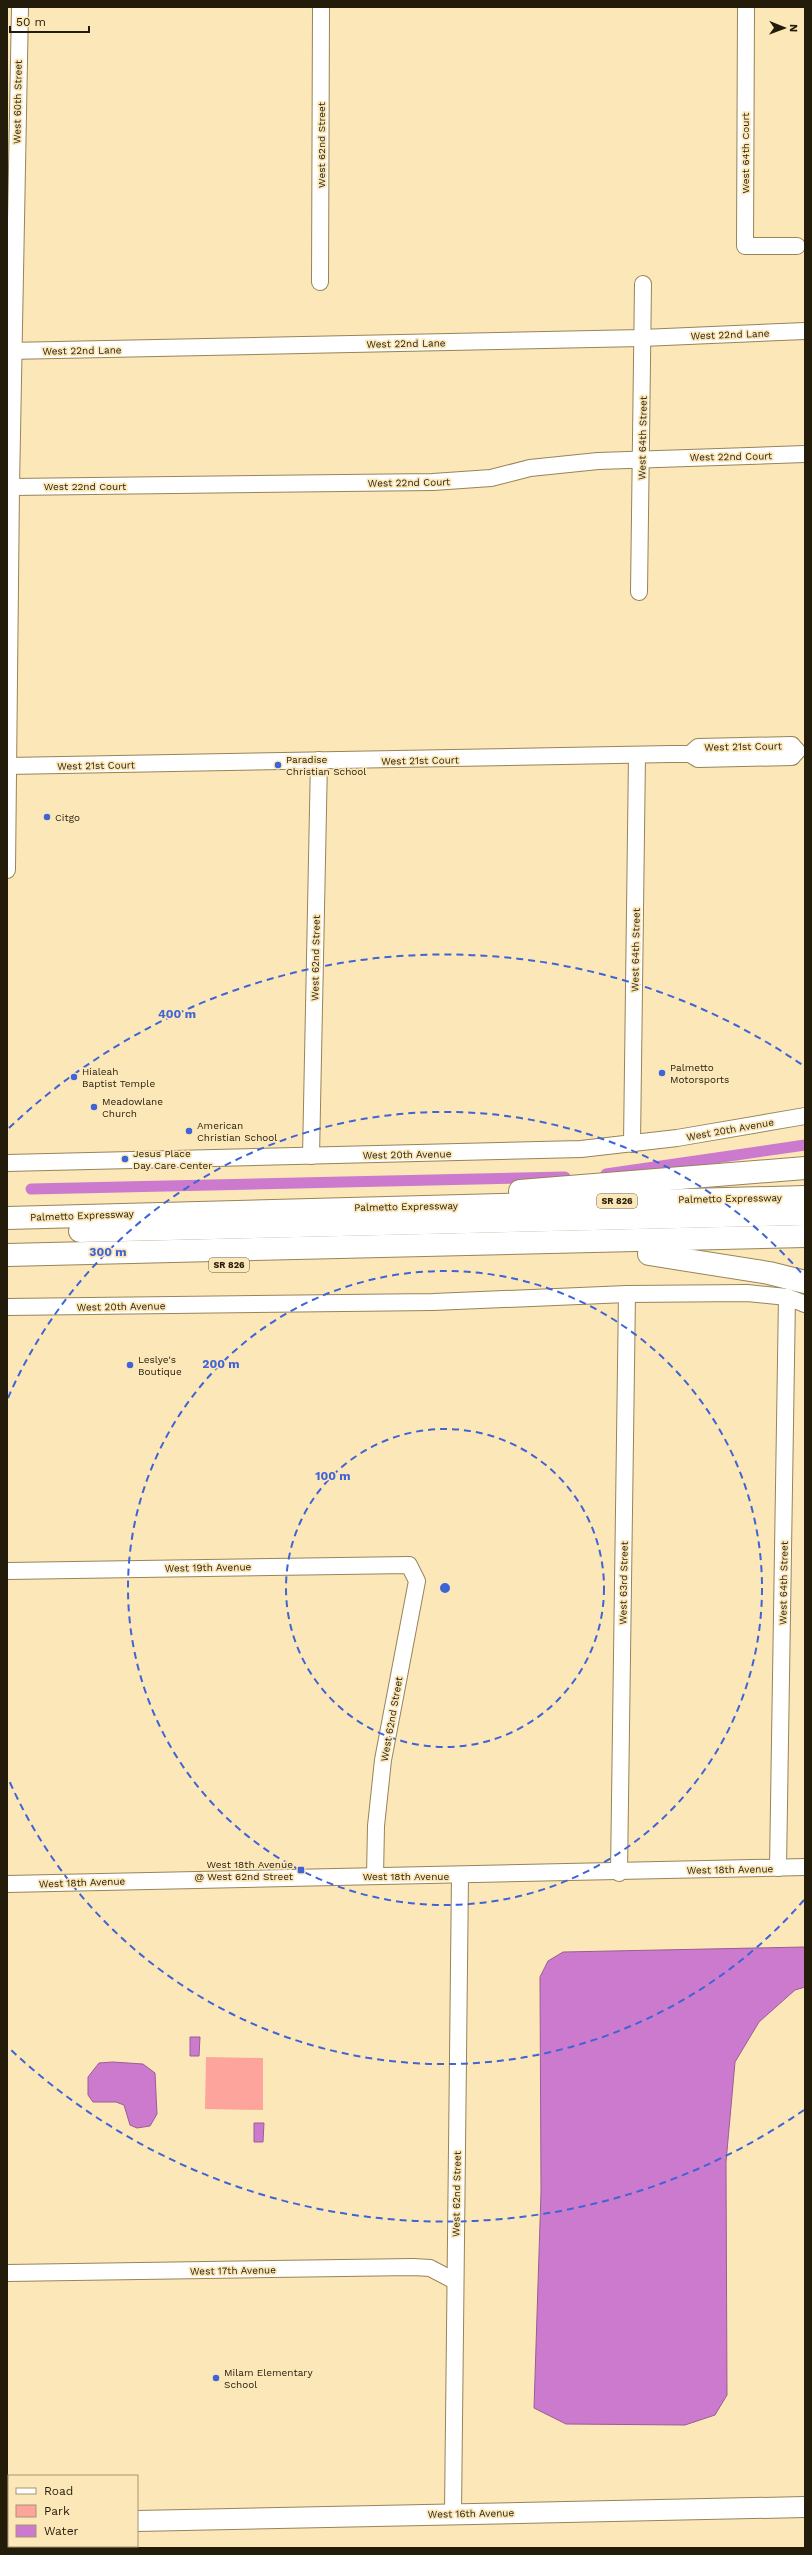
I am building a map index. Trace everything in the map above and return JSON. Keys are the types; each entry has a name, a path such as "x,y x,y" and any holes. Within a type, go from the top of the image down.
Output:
{"highway":[{"path":"430,1206 532,1189 805,1168"},
{"name":"Palmetto Expressway","path":"17,1225 430,1206 805,1197"},
{"path":"17,1225 805,1214"},
{"path":"17,1262 805,1236"},
{"name":"SR 826","path":"17,1262 805,1251"},
{"path":"649,1254 769,1273 805,1282"}],"main road":[{"name":"West 16th Avenue","path":"138,2520 805,2507"}],"street":[{"name":"West 60th Street","path":"7,870 11,487 10,351 15,228 20,7"},
{"name":"West 62nd Street","path":"320,282 321,7"},
{"name":"West 64th Court","path":"746,7 745,246 797,246"},
{"path":"7,210 15,228"},
{"name":"West 64th Street","path":"639,592 642,458 643,284"},
{"name":"West 22nd Lane","path":"10,351 642,338 805,331"},
{"name":"West 22nd Court","path":"11,487 433,482 491,478 530,468 642,458 805,454"},
{"name":"West 21st Court","path":"7,766 690,754 698,759 777,758 792,757 801,751"},
{"name":"West 64th Street","path":"632,1144 637,755"},
{"name":"West 62nd Street","path":"311,1156 319,760"},
{"name":"West 20th Avenue","path":"7,1163 563,1150 632,1144 805,1116"},
{"name":"West 20th Avenue","path":"7,1308 433,1302 627,1294 747,1293 787,1297 805,1304"},
{"name":"West 63rd Street","path":"619,1873 627,1294"},
{"name":"West 64th Street","path":"778,1868 787,1297"},
{"name":"West 62nd Street","path":"375,1876 376,1826 382,1760 417,1581 409,1565"},
{"name":"West 19th Avenue","path":"7,1571 409,1565"},
{"name":"West 18th Avenue","path":"7,1884 375,1876 619,1873 805,1867"},
{"name":"West 62nd Street","path":"453,2513 460,1875"},
{"name":"West 17th Avenue","path":"7,2274 413,2267 430,2268 455,2281"}],"green space":[{"path":"206,2057 263,2058 263,2110 205,2109"}],"water":[{"path":"805,1947 805,1987 795,1990 759,2022 735,2062 726,2162 727,2395 715,2415 685,2425 566,2424 534,2408 541,2192 540,1977 548,1961 563,1952"},
{"path":"190,2037 200,2037 199,2056 190,2056"},
{"path":"113,2062 143,2064 155,2073 157,2114 150,2126 137,2128 130,2125 124,2105 116,2102 93,2102 88,2095 88,2077 99,2063"},
{"path":"254,2123 264,2123 263,2142 254,2142"}],"waterway":[{"path":"606,1174 805,1145"},
{"path":"31,1189 565,1177"}],"place":[{"name":"Paradise Christian School","path":"278,765"},
{"name":"Citgo","path":"47,817"},
{"name":"Palmetto Motorsports","path":"662,1073"},
{"name":"Hialeah Baptist Temple","path":"74,1077"},
{"name":"Meadowlane Church","path":"94,1107"},
{"name":"American Christian School","path":"189,1131"},
{"name":"Jesus Place Day Care Center","path":"125,1159"},
{"name":"Leslye's Boutique","path":"130,1365"},
{"name":"West 18th Avenue @ West 62nd Street","path":"301,1870"},
{"name":"Milam Elementary School","path":"216,2378"}]}
